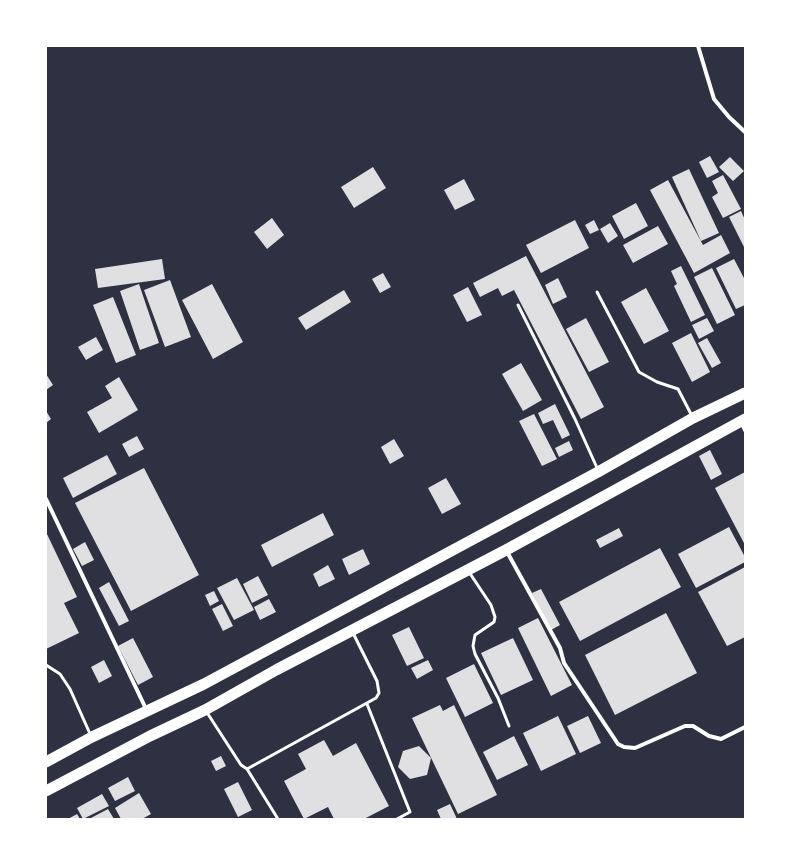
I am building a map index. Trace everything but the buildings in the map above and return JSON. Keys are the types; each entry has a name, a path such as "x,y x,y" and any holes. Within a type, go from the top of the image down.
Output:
{"highway":[{"path":"46,762 92,737 204,684 598,472 693,418 745,393"},
{"path":"46,791 150,736 205,710 352,630 506,550 611,494 707,439 743,424"}],"street":[{"path":"698,46 714,99 728,117 745,132"},
{"path":"46,499 147,711"},
{"path":"506,550 560,648 564,663 618,744 624,747 635,748 686,726 693,726 709,736 720,739 745,727"}],"lane":[{"path":"597,292 639,372 657,382 678,389 693,418"},
{"path":"518,305 575,419 598,472"},
{"path":"468,570 491,605 495,617 494,622 475,635 473,646 475,654 498,698 509,726"},
{"path":"247,769 376,698 379,688 352,630"},
{"path":"46,664 60,674 70,689 92,737"},
{"path":"367,704 410,812 397,819"},
{"path":"205,710 242,765 247,769 278,819"}]}
